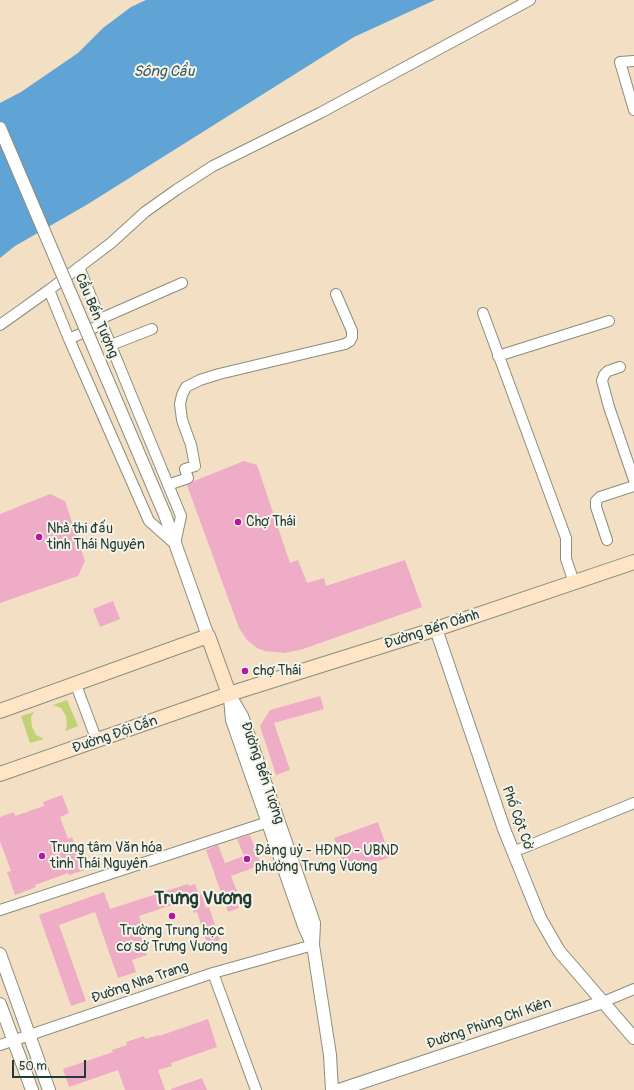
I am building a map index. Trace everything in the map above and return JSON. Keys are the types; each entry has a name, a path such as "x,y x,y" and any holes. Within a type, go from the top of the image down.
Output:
{"main road":[{"name":"Đường Bến Oánh","path":"229,694 436,629 634,562"},
{"path":"0,711 208,636"},
{"name":"Đường Bến Tượng","path":"208,636 229,694"},
{"name":"Đường Đội Cấn","path":"0,774 229,694"}],"street":[{"path":"0,325 111,243 145,212 213,166 366,88 530,0"},
{"path":"634,61 620,62 634,110"},
{"name":"Cầu Bến Tượng","path":"0,128 165,515"},
{"path":"49,290 149,521 175,544 181,516 79,267"},
{"path":"69,339 182,283"},
{"path":"168,485 188,478 185,469 195,466 191,445 182,420 180,404 186,387 200,380 219,374 345,344 350,341 352,337 352,330 336,294"},
{"path":"483,313 566,538 566,559 574,582"},
{"path":"498,356 609,321"},
{"path":"111,345 152,329"},
{"path":"620,368 608,371 604,375 602,381 609,407 634,480"},
{"path":"607,540 596,507 596,501 600,497 634,486"},
{"name":"Đường Bến Tượng","path":"165,515 208,636"},
{"name":"Phố Cột Cờ","path":"436,629 502,822 540,918 559,951 602,1002"},
{"path":"76,684 97,741"},
{"name":"Đường Bến Tượng","path":"229,694 232,720 304,926 313,945"},
{"name":"Đường Bến Tượng","path":"229,694 242,716 314,923 313,945 330,1055 332,1090"},
{"path":"513,852 634,803"},
{"path":"0,910 268,822"},
{"name":"Đường Nha Trang","path":"0,1045 213,973 313,945"},
{"path":"0,954 49,1090"},
{"path":"213,973 256,1090"},
{"path":"634,989 602,1002 634,1038"},
{"name":"Đường Phùng Chí Kiên","path":"339,1090 602,1002"},
{"path":"0,1004 32,1090"}],"green space":[{"path":"67,700 78,726 65,731 67,726 66,716 61,708 53,705"},
{"path":"34,712 31,717 32,727 36,735 44,739 30,743 21,716"}],"water":[{"name":"Sông Cầu","path":"146,0 435,0 354,37 88,204 15,246 0,258 0,103 21,92 78,53 103,28 131,7"}],"building":[{"name":"Chợ Thái","path":"244,461 257,465 290,563 298,560 307,583 324,578 326,586 405,560 422,607 303,649 285,653 265,651 257,648 247,640 239,628 187,485"},
{"name":"Nhà thi đấu tỉnh Thái Nguyên","path":"50,494 65,501 85,561 78,576 0,603 0,514"},
{"path":"113,601 120,619 100,627 93,609"},
{"path":"320,696 324,709 274,723 290,770 276,775 260,726 270,710"},
{"name":"Trung tâm Văn hóa tỉnh Thái Nguyên","path":"62,795 69,813 60,817 68,839 72,837 85,870 69,875 68,873 35,885 36,887 15,895 7,872 11,871 0,841 0,817 14,812 15,816 44,806 43,802"},
{"path":"378,822 390,857 346,872 334,838"},
{"name":"Đảng uỷ - HĐND - UBND phường Trưng Vương","path":"250,835 261,865 231,876 238,894 235,895 239,908 228,912 206,850 218,845 225,863 244,856 237,839"},
{"path":"188,884 189,886 195,884 199,895 202,894 206,908 209,907 220,940 207,944 197,912 194,913 190,899 139,916 142,925 138,926 147,955 132,960 136,972 118,978 95,912 59,925 86,1001 71,1006 39,915 104,892 110,909"},
{"path":"208,1019 217,1047 171,1063 172,1066 158,1070 165,1090 125,1090 118,1070 69,1087 63,1069 113,1052 112,1050 127,1045 126,1042 144,1036 145,1039 159,1036"},
{"path":"202,1078 207,1090 171,1090 171,1089"}],"place":[{"name":"Chợ Thái","path":"238,522"},
{"name":"Nhà thi đấu tỉnh Thái Nguyên","path":"39,537"},
{"name":"chợ Thái","path":"245,671"},
{"name":"Trung tâm Văn hóa tỉnh Thái Nguyên","path":"42,856"},
{"name":"Đảng uỷ - HĐND - UBND phường Trưng Vương","path":"247,859"},
{"name":"Trường Trung học cơ sở Trưng Vương","path":"172,916"}],"district":[{"name":"Trưng Vương","path":"203,899"}]}
